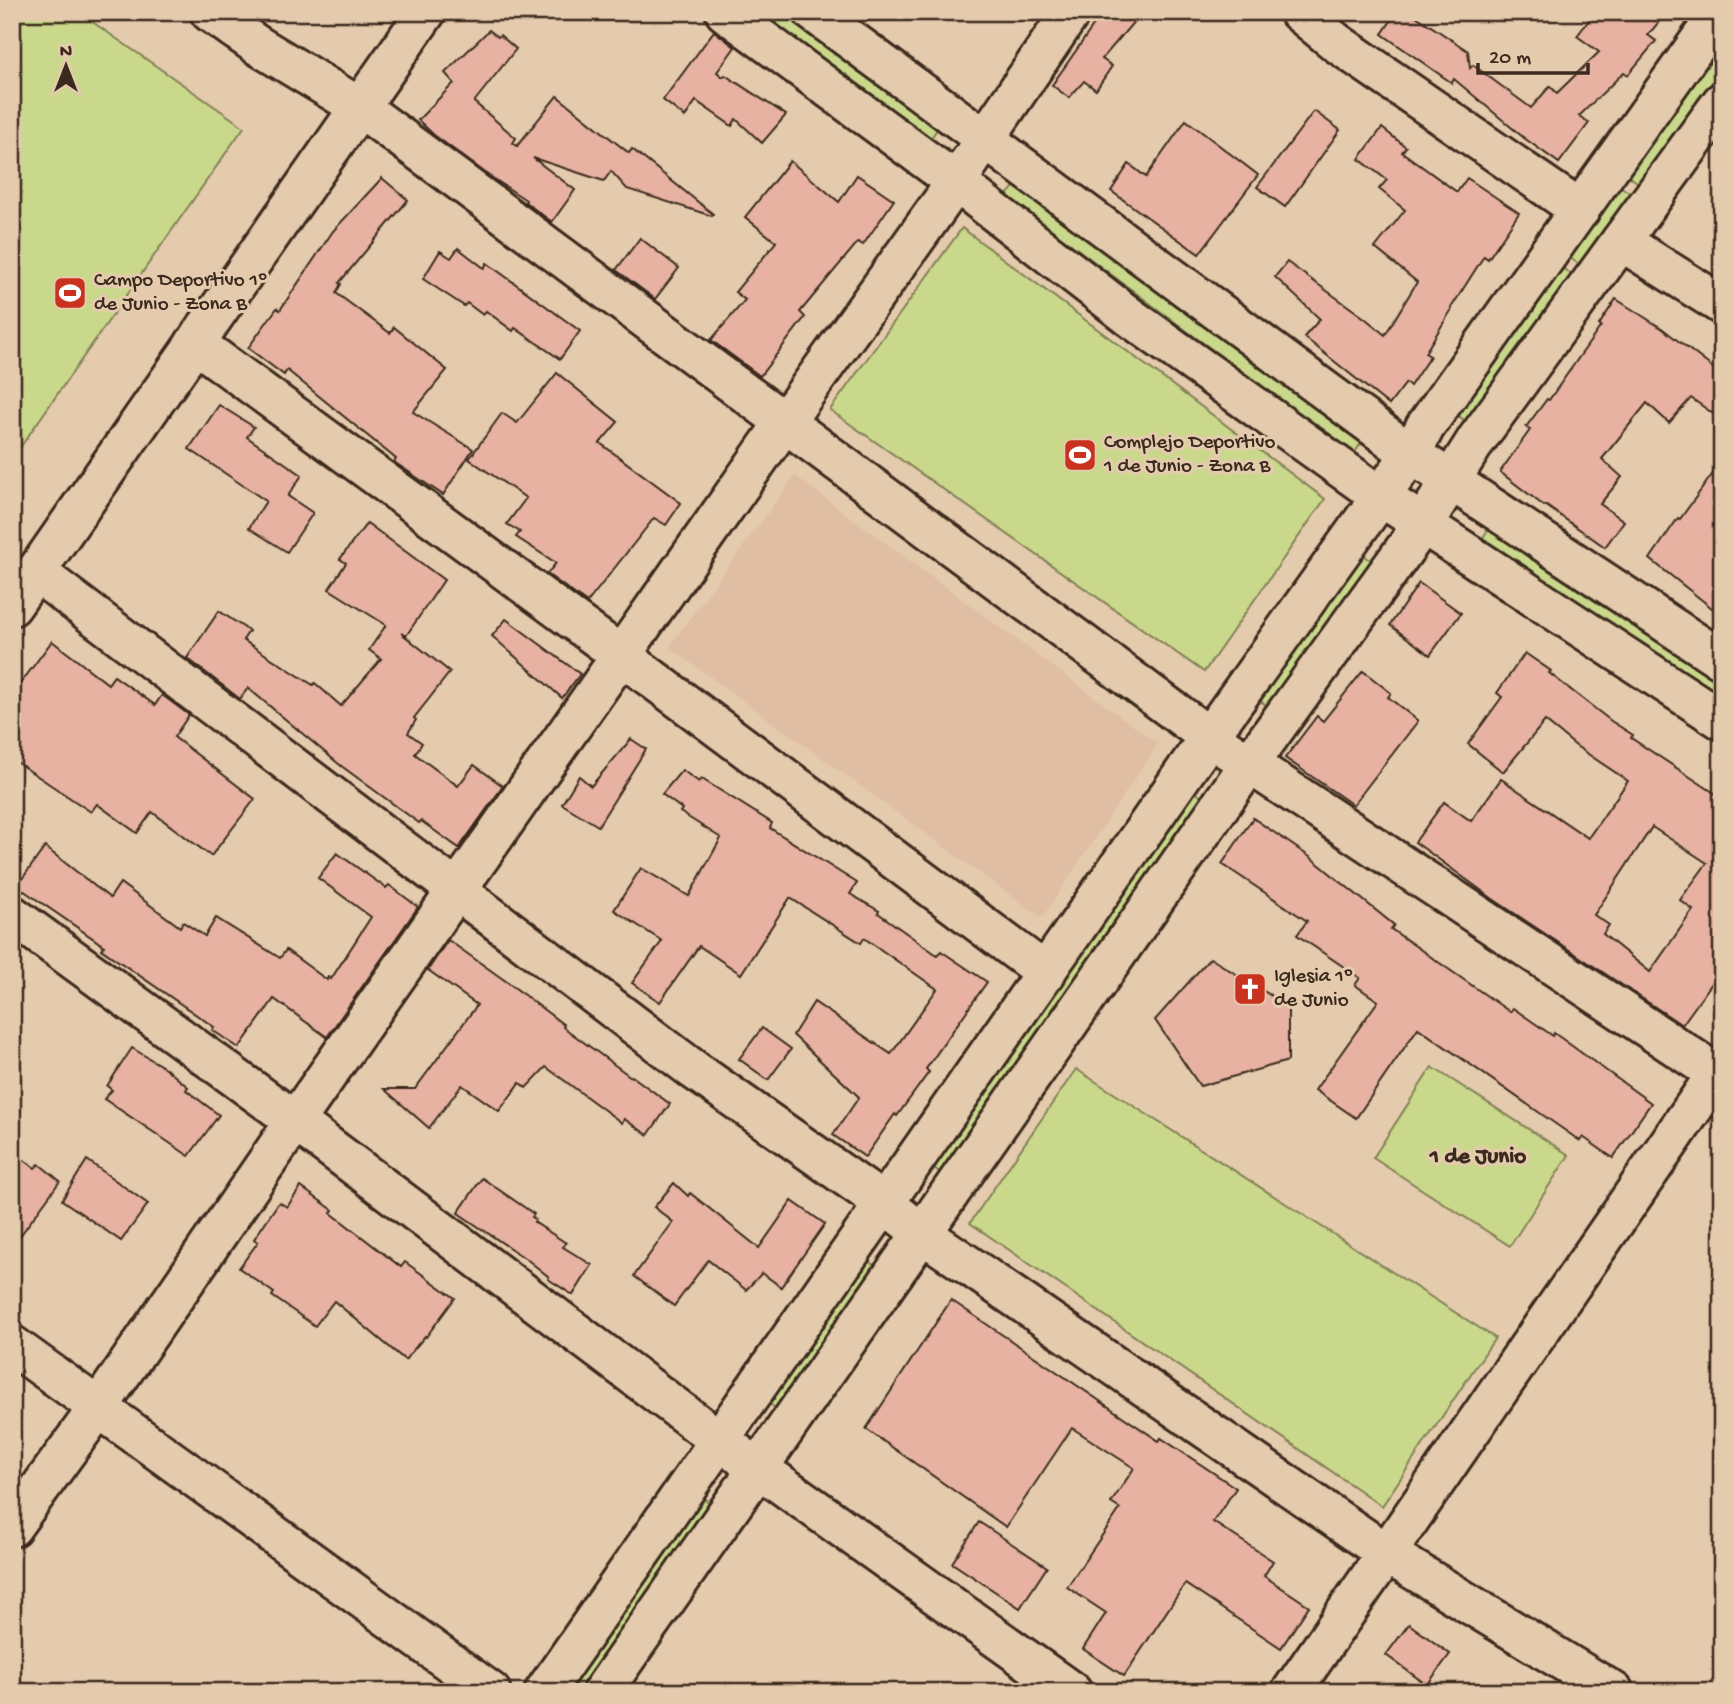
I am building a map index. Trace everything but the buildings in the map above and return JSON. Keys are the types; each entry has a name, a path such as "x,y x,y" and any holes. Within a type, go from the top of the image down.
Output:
{"street":[{"path":"210,12 257,45 361,108 1209,737 1719,1070 1291,1692"},
{"path":"12,606 426,12"},
{"path":"725,12 956,181 1130,317 1380,496 1722,720"},
{"path":"813,12 1411,454 1722,660"},
{"path":"12,1527 98,1408 295,1121 1072,12"},
{"path":"1299,12 1337,43 1580,210"},
{"path":"544,1692 1209,737 1411,454 1425,427 1720,12"},
{"path":"602,1692 1250,764 1423,524 1477,439 1722,102"},
{"path":"1620,241 1722,305"},
{"path":"195,343 1046,972"},
{"path":"36,572 694,1070 923,1234 1386,1553 1614,1692"},
{"path":"12,915 295,1121 719,1440 761,1467 1072,1692"},
{"path":"12,1345 491,1692"}],"shaded area":[{"path":"795,476 1158,744 1042,918 669,647"}],"green space":[{"name":"Campo Deportivo 1º de Junio - Zona B","path":"12,12 78,12 244,127 12,459"},
{"path":"756,12 787,12 941,123 931,138"},
{"path":"1722,38 1722,68 1640,184 1625,174"},
{"path":"1018,182 1364,439 1353,455 1006,196"},
{"path":"1618,185 1632,194 1582,266 1567,256"},
{"name":"Complejo Deportivo 1 de Junio - Zona B","path":"962,228 1325,499 1204,672 830,410"},
{"path":"1560,266 1574,276 1469,424 1455,413"},
{"path":"1489,529 1722,677 1722,687 1715,697 1478,544"},
{"path":"1358,551 1373,562 1270,708 1255,697"},
{"path":"1192,790 1206,800 944,1175 931,1166"},
{"path":"1432,1067 1569,1155 1510,1246 1373,1158"},
{"path":"1076,1069 1495,1338 1382,1506 970,1223"},
{"path":"865,1259 880,1269 780,1411 765,1401"},
{"path":"700,1496 714,1506 583,1691 570,1682"}],"place":[{"name":"Campo Deportivo 1º de Junio - Zona B","path":"70,293"},
{"name":"Complejo Deportivo 1 de Junio - Zona B","path":"1080,455"},
{"name":"Iglesia 1º de Junio","path":"1250,989"}],"district":[{"name":"1 de Junio","path":"1478,1157"}]}
